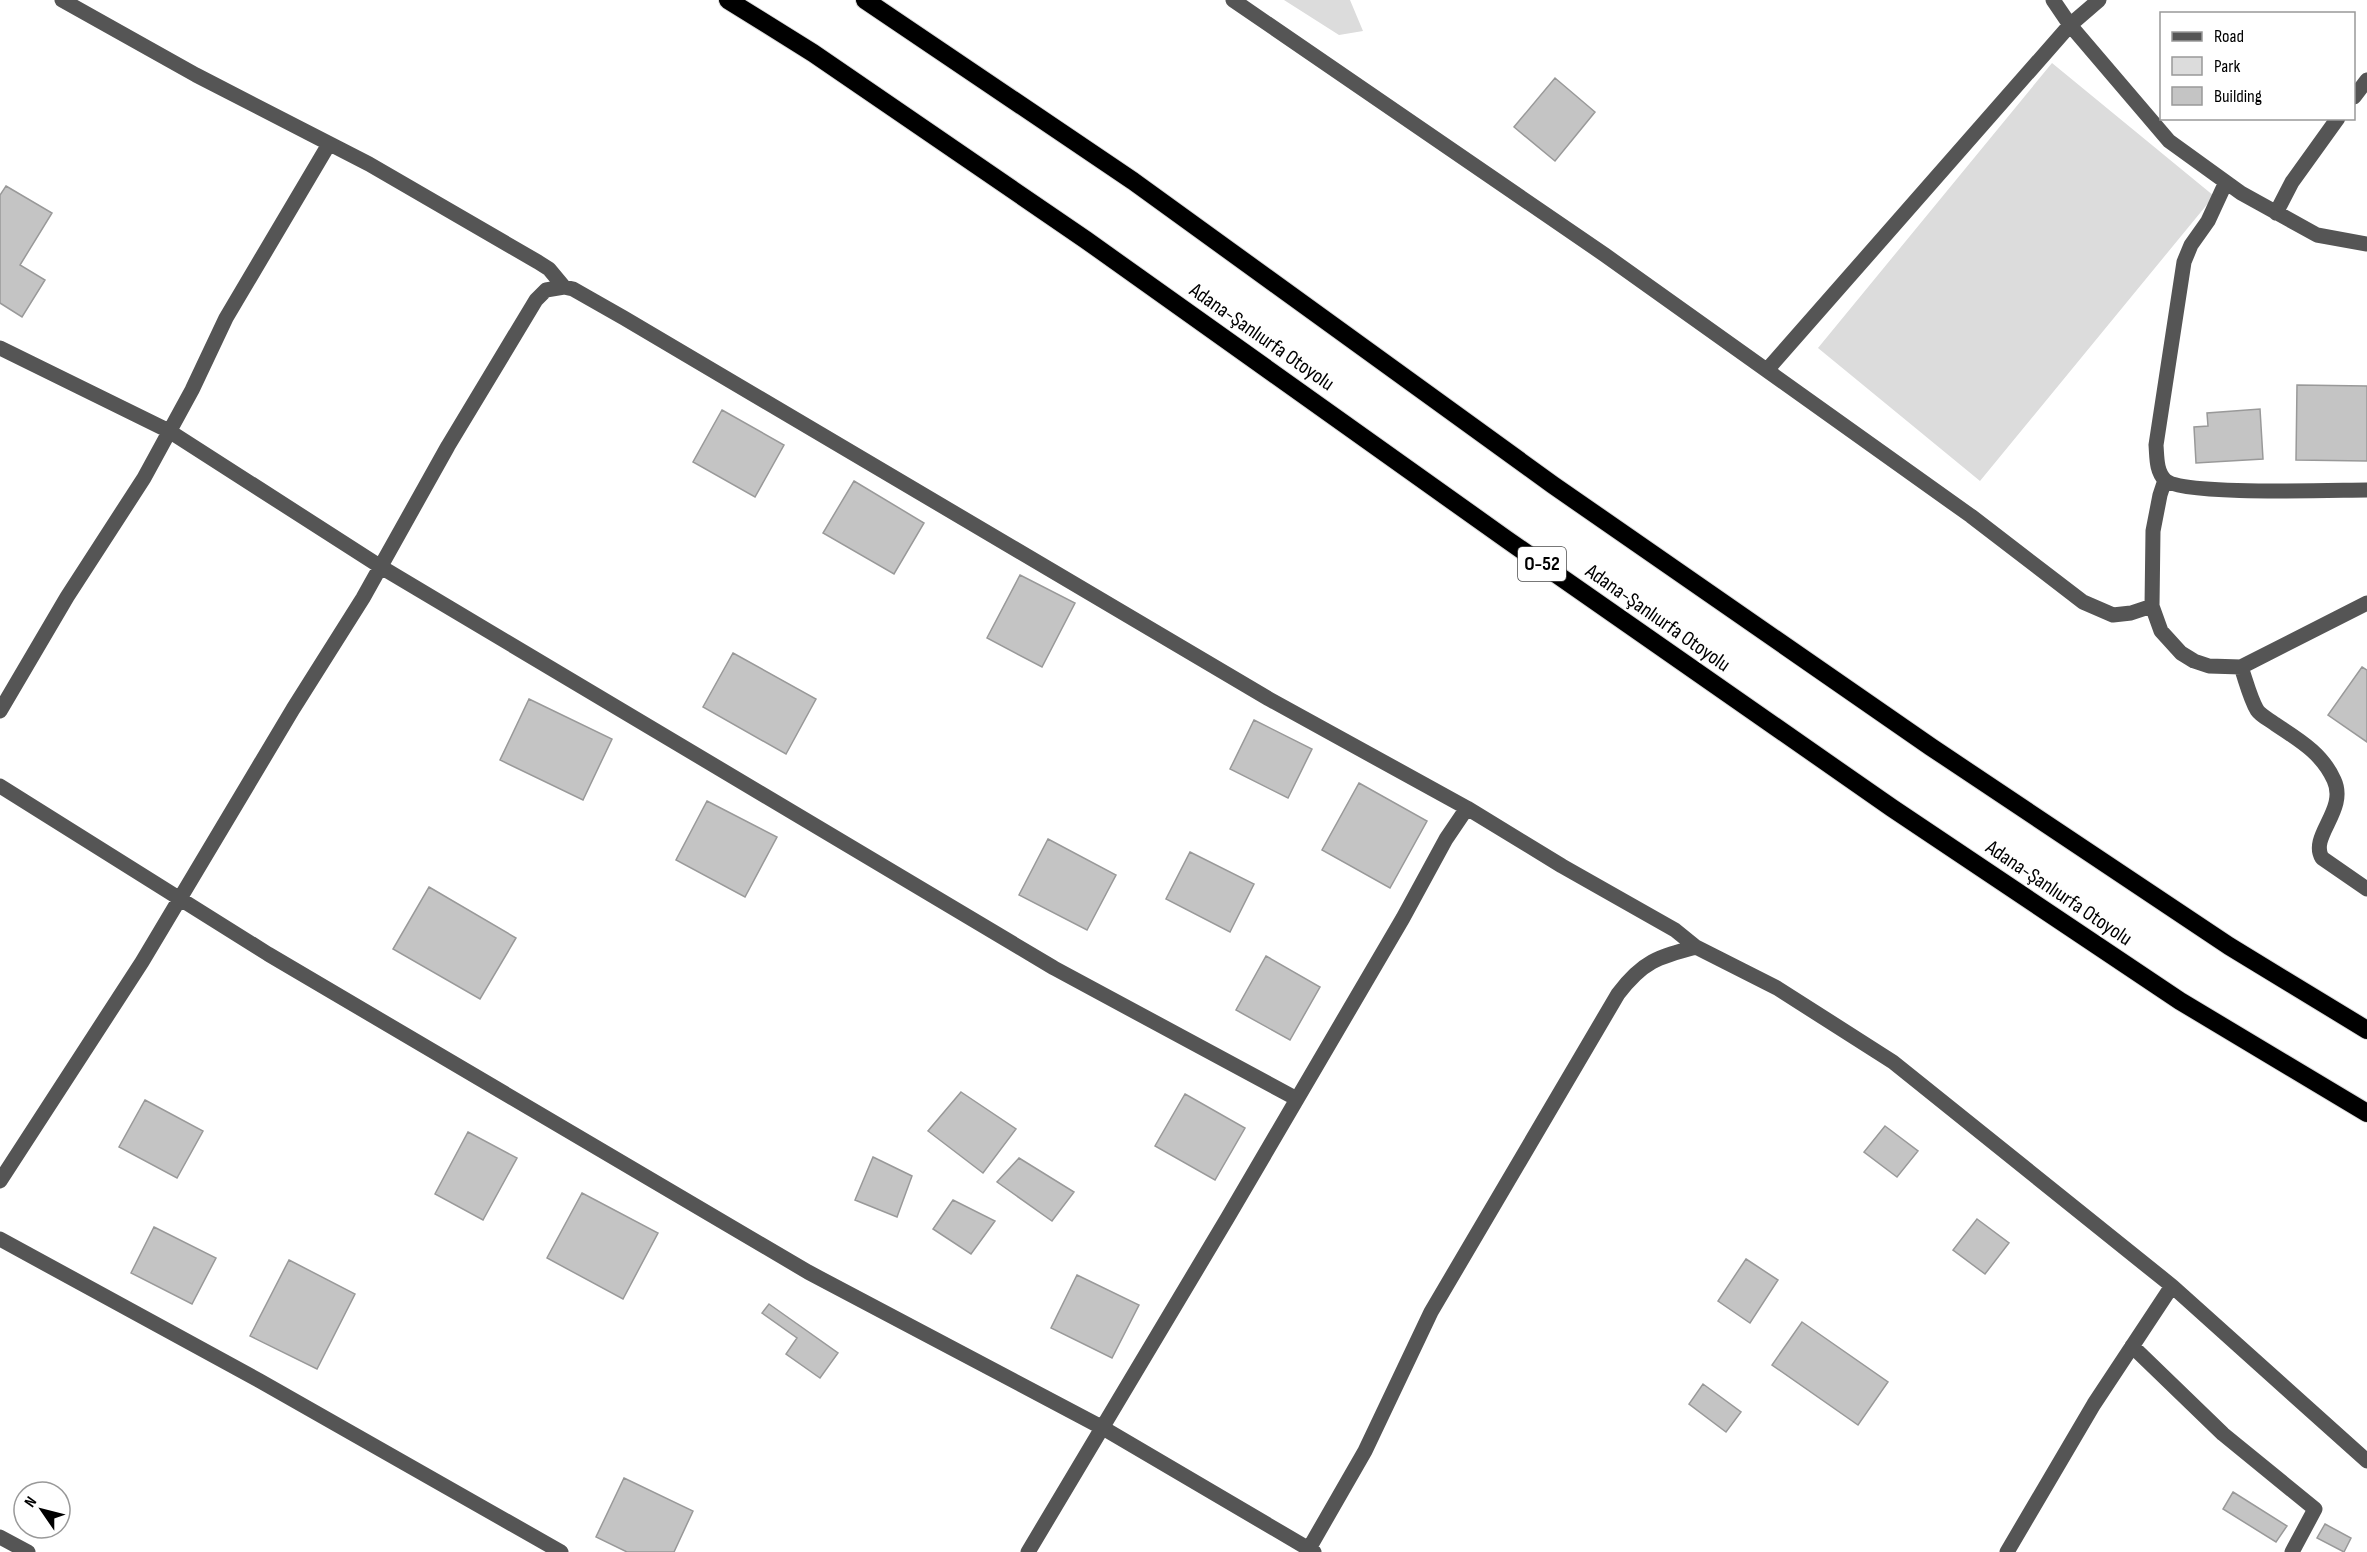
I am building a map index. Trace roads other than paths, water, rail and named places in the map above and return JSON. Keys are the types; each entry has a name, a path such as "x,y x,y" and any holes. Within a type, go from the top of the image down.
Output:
{"highway":[{"name":"Adana-Şanlıurfa Otoyolu","path":"728,0 813,53 1086,240 1506,539 1892,808 2180,1001 2367,1113"},
{"path":"865,0 1133,181 1553,485 1931,747 2229,946 2367,1030"}],"street":[{"path":"62,0 196,75 329,144 538,262 549,269 564,287"},
{"path":"1233,0 1605,255 1971,516 2083,602 2113,615 2132,613 2152,606"},
{"path":"2053,0 2070,25 2169,141 2226,182 2317,235 2367,244"},
{"path":"1767,370 2070,25 2099,0"},
{"path":"2355,96 2367,80"},
{"path":"2276,213 2292,182 2337,120"},
{"path":"0,711 67,597 144,478 226,318 329,144"},
{"path":"2226,182 2208,221 2190,245 2184,262 2156,445 2158,468 2165,480 2178,486 2218,490 2367,490"},
{"path":"0,1181 85,1053 381,567 454,436 536,300 546,290 564,287 573,289 624,318 1269,699 1467,808 1562,866 1675,930 1696,947 1778,988 1893,1062 2172,1286 2367,1461"},
{"path":"0,348 169,431 381,567 1054,968 1297,1099"},
{"path":"2165,480 2152,531 2152,606 2162,631 2181,653 2209,666 2241,667 2367,603"},
{"path":"2241,667 2258,712 2312,749 2326,766 2335,782 2337,796 2335,811 2319,843 2319,852 2322,858 2367,889"},
{"path":"0,786 268,954 808,1272 1103,1428 1310,1551 1365,1451 1431,1312 1618,994 1630,978 1649,961 1696,947"},
{"path":"1028,1552 1297,1099 1403,918 1446,839 1467,808"},
{"path":"0,1239 270,1387 561,1552"},
{"path":"2007,1552 2094,1404 2172,1286"},
{"path":"2132,1346 2223,1434 2315,1509 2292,1552"},
{"path":"0,1537 28,1552"}]}
